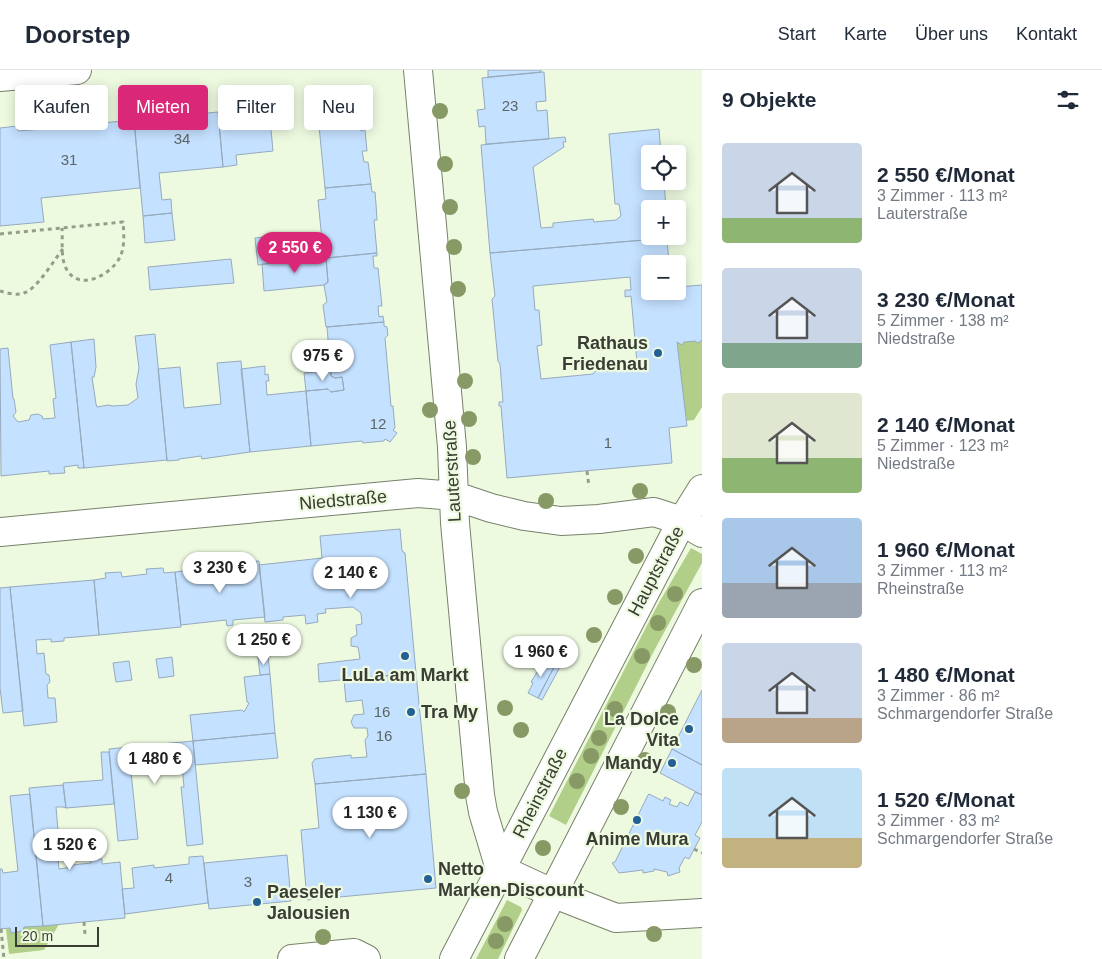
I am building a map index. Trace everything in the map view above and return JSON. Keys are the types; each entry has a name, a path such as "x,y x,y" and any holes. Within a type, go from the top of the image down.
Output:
{"street":[{"path":"0,77 77,70"},
{"name":"Lauterstraße","path":"418,70 452,447 455,523 480,795 482,812 500,869"},
{"name":"Hauptstraße","path":"612,654 692,527 702,489"},
{"name":"Niedstraße","path":"0,532 409,494 455,496 491,508 524,516 561,521 599,520 654,512 692,527"},
{"path":"519,959 702,603"},
{"name":"Rheinstraße","path":"454,959 612,654"},
{"path":"500,869 552,893 616,918 702,913"},
{"path":"292,959 354,953 366,959"}],"path":[{"path":"0,234 123,222 120,258 104,274 81,281 72,276 63,260 62,228"},
{"path":"0,291 23,294 33,287 63,248"},
{"path":"587,471 589,486"},
{"path":"694,850 702,854"},
{"path":"84,922 85,934"},
{"path":"1,929 4,959"}],"green space":[{"path":"702,340 702,407 694,420 686,421 677,342 682,345 684,342 695,341 698,343"},
{"path":"691,548 702,554 702,563 655,649 566,825 549,816 657,606"},
{"path":"507,900 521,907 522,910 498,959 476,959"},
{"path":"59,924 44,950 9,954 6,929 10,928 11,932 23,931 24,927"}],"building":[{"path":"488,70 541,70 541,72 488,77"},
{"path":"544,72 546,101 536,102 537,111 547,110 549,139 486,144 485,126 479,127 477,110 485,109 482,78"},
{"path":"218,112 218,130 220,130 223,167 159,173 162,200 171,199 172,213 143,216 135,130 208,130 208,113"},
{"path":"118,121 118,130 135,130 140,188 41,198 44,222 0,226 0,128 15,126 15,130 108,130 108,122"},
{"path":"659,129 660,145 641,145 641,190 665,190 665,200 641,200 641,240 490,253 481,145 565,137 564,147 533,167 541,228 553,227 553,223 593,219 594,222 616,220 621,216 619,204 615,204 609,134"},
{"path":"220,130 271,130 273,151 236,155 237,165 223,167"},
{"path":"319,130 365,130 367,151 362,151 364,162 368,162 371,184 325,188"},
{"path":"371,184 372,192 375,192 377,220 374,220 377,253 316,259 314,241 322,240 318,200 326,199 325,188"},
{"path":"172,213 175,240 145,243 143,216"},
{"path":"299,233 302,260 258,265 255,238"},
{"name":"Rathaus Friedenau","path":"641,240 641,245 668,245 668,255 641,255 641,300 686,300 686,286 702,285 702,340 698,343 695,341 684,342 682,345 677,342 687,426 669,428 672,463 507,478 501,406 499,406 499,402 503,402 492,299 495,296 490,253","holes":["630,277 631,290 625,290 625,297 631,296 637,363 605,364 599,367 593,374 541,379 537,346 542,345 539,310 535,310 533,286"]},
{"path":"377,253 377,256 373,256 374,268 378,268 382,306 378,306 379,317 383,316 384,322 326,327 323,305 327,302 324,285 328,282 326,258"},
{"path":"326,258 328,282 324,285 264,291 262,264"},
{"path":"231,259 234,283 150,290 148,267"},
{"path":"384,322 388,335 385,338 391,406 393,406 395,428 393,430 397,433 390,442 385,439 384,441 363,443 362,441 311,446 306,391 328,389 331,392 344,390 342,377 335,378 331,376 327,327"},
{"path":"155,334 167,460 84,468 71,342 94,339 96,367 94,377 92,377 97,407 128,405 138,398 136,384 139,368 135,336"},
{"path":"71,342 84,468 78,468 78,465 64,467 65,473 49,474 49,471 1,476 0,349 8,348 16,412 13,416 18,422 29,420 31,415 38,414 43,419 55,418 53,399 56,398 50,345"},
{"path":"241,361 250,452 202,459 201,456 167,461 158,369 180,367 184,408 221,404 217,363"},
{"path":"265,366 265,375 268,374 269,381 266,381 267,395 306,391 311,446 250,452 241,369"},
{"path":"331,370 331,376 335,378 342,377 344,390 331,392 328,389 306,391 304,373"},
{"path":"400,529 402,551 405,553 416,673 319,682 318,664 360,659 358,647 351,646 351,638 357,635 356,625 362,624 361,613 353,607 325,609 326,613 317,614 318,622 306,624 305,615 283,617 283,620 265,622 259,565 322,558 320,536"},
{"path":"222,560 224,567 256,564 256,561 259,561 265,617 233,620 233,625 227,626 226,620 181,625 175,572 210,568 212,561"},
{"path":"163,568 164,573 175,572 181,627 99,635 94,580 106,578 105,573 121,572 122,577 147,574 146,569"},
{"path":"94,580 99,635 64,638 64,641 51,642 51,639 36,640 37,654 44,653 46,674 49,675 50,682 47,685 48,698 55,698 57,722 24,726 10,587"},
{"path":"10,587 23,711 3,713 0,688 0,588"},
{"path":"268,656 270,674 260,675 258,657"},
{"path":"172,657 174,676 159,678 156,659"},
{"path":"545,659 555,665 538,698 528,693 533,683 531,682"},
{"path":"129,661 132,680 116,682 113,663"},
{"path":"555,665 560,667 542,700 538,698"},
{"path":"416,673 426,774 315,784 312,763 315,759 351,755 351,758 367,757 365,740 368,736 367,728 354,728 351,722 354,715 364,714 362,700 346,702 344,680"},
{"path":"270,674 275,733 193,741 190,715 242,710 244,712 249,703 247,702 244,677"},
{"path":"702,690 702,765 672,749"},
{"path":"275,733 278,758 195,765 193,741"},
{"path":"193,741 203,844 187,846 181,787 184,787 182,766 131,772 138,839 118,841 109,749"},
{"path":"672,749 702,765 702,795 660,773"},
{"path":"101,752 109,752 114,804 66,808 63,783 103,780"},
{"path":"426,774 436,888 307,900 301,830 319,828 315,784"},
{"path":"63,785 66,808 56,807 59,842 64,841 65,852 60,853 58,859 59,869 72,867 72,865 91,863 90,859 102,859 102,864 120,862 125,918 43,926 29,788"},
{"path":"695,792 702,795 702,822 695,835 700,838 689,859 685,857 679,868 680,872 668,876 667,872 654,869 654,871 643,873 643,870 619,873 612,863 615,862 648,795 663,801 665,797 671,800 669,804 677,807 680,802 688,806"},
{"path":"30,794 43,926 24,927 23,931 11,933 10,928 0,929 0,869 2,869 3,873 18,871 10,796"},
{"path":"287,855 291,901 209,909 204,863"},
{"path":"203,856 208,903 125,914 122,889 134,888 132,868 154,865 154,868 189,864 189,857"}],"place":[{"name":"Rathaus Friedenau","path":"658,353"},
{"name":"LuLa am Markt","path":"405,656"},
{"name":"Tra My","path":"411,712"},
{"name":"La Dolce Vita","path":"689,729"},
{"name":"Mandy","path":"672,763"},
{"name":"Anime Mura","path":"637,820"},
{"name":"Netto Marken-Discount","path":"428,879"},
{"name":"Paeseler Jalousien","path":"257,902"}]}
